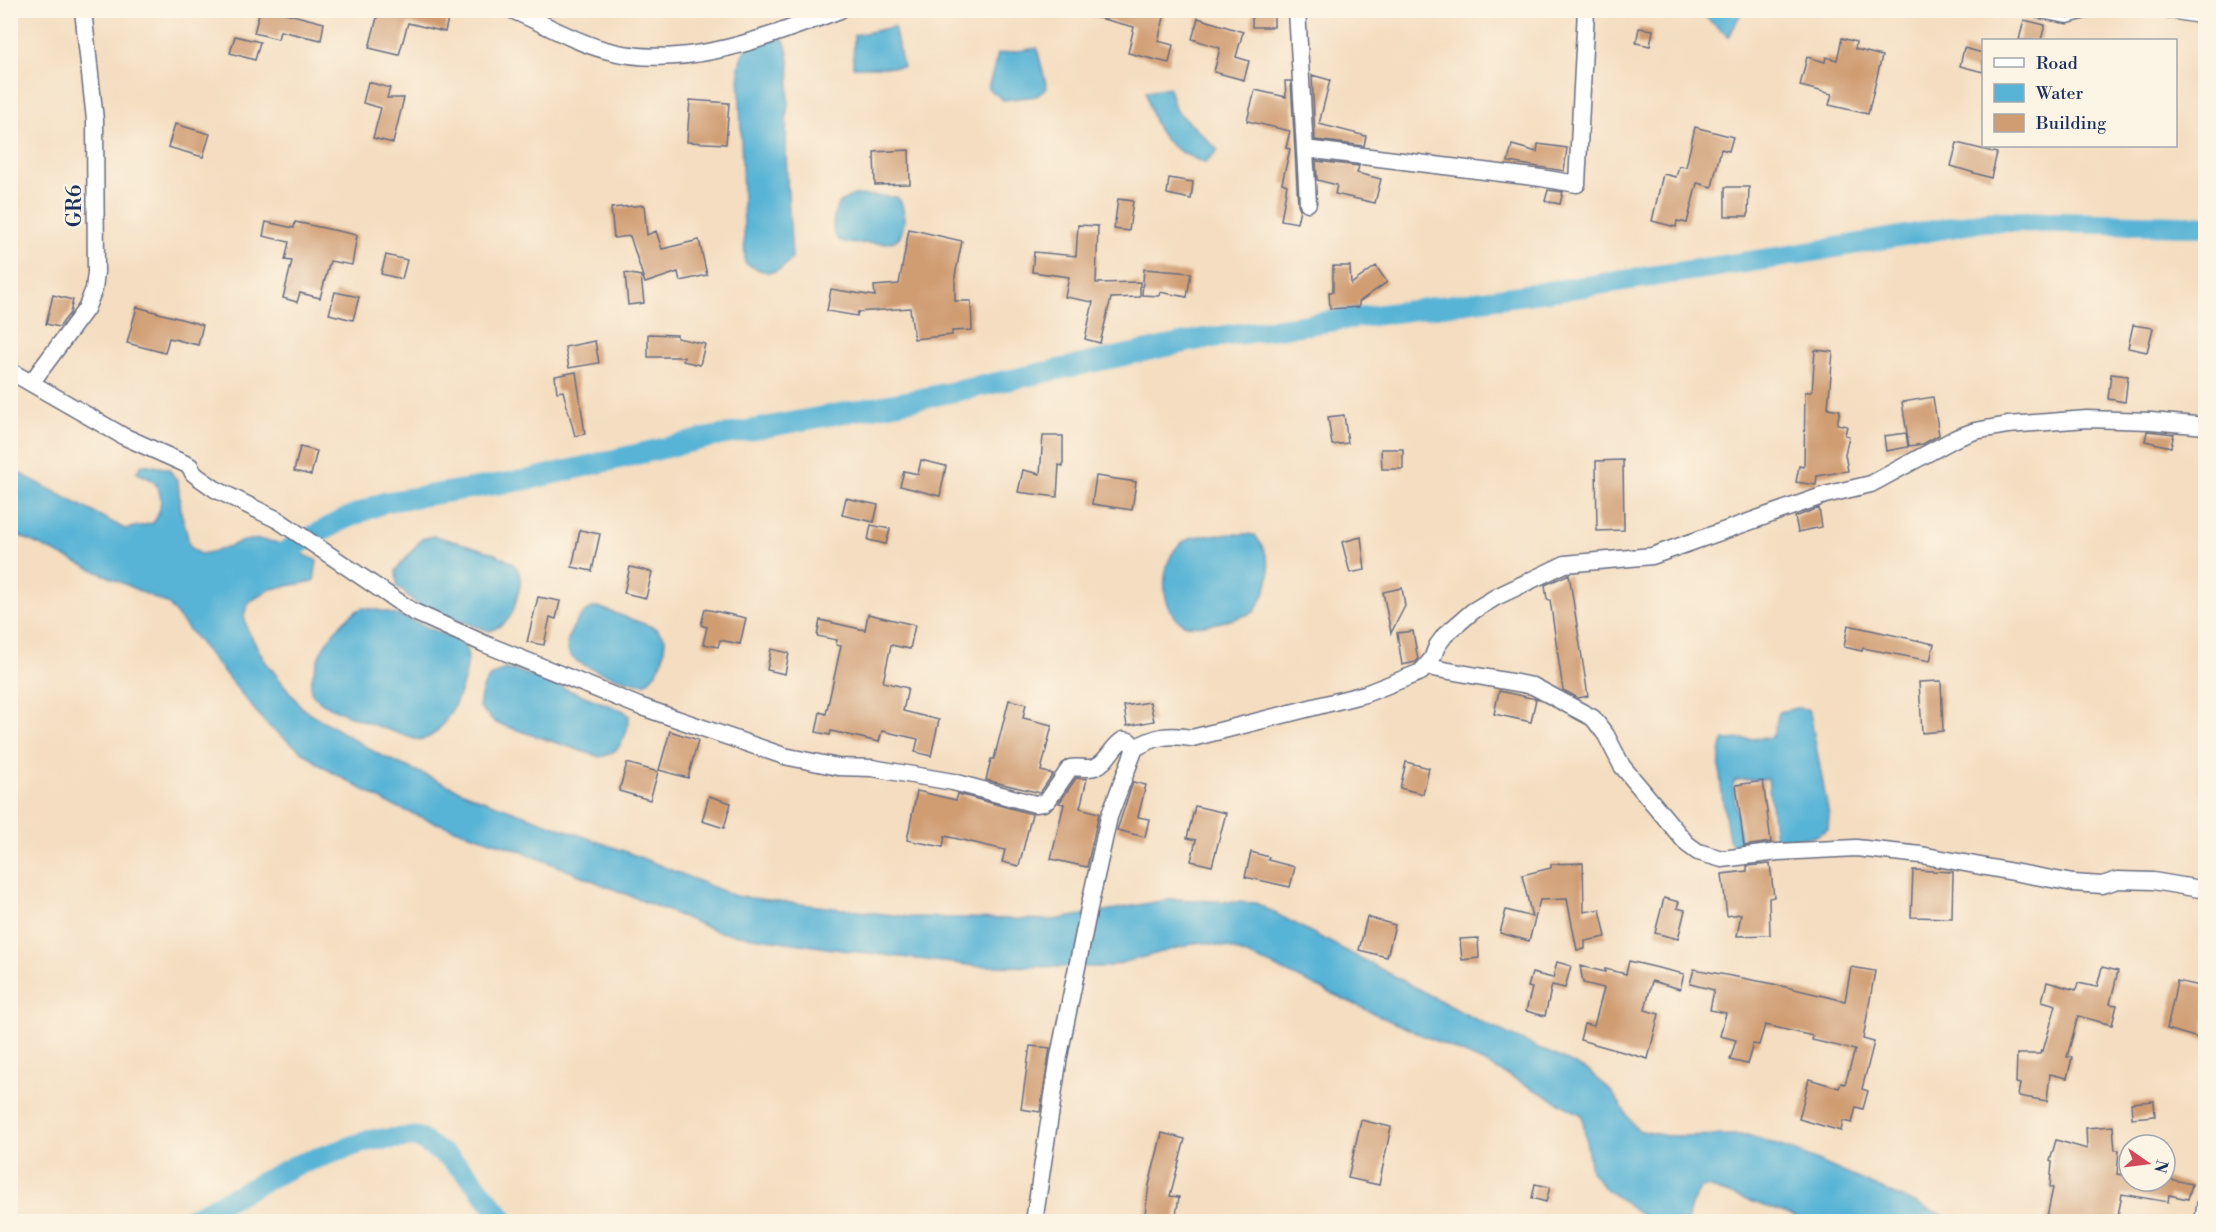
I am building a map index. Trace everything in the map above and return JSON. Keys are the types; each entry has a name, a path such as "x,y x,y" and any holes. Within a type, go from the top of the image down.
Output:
{"street":[{"name":"GR6","path":"31,383 86,309 94,288 96,272 95,120 83,10"},
{"path":"512,10 604,50 646,56 677,57 713,51 791,28 840,10"},
{"path":"1297,10 1308,203"},
{"path":"1305,149 1577,184 1586,10"},
{"path":"2040,10 2067,15 2085,10"},
{"path":"2170,10 2205,16"},
{"path":"10,371 123,436 179,459 215,489 278,520 412,611 485,644 639,706 784,756 838,767 872,768 953,782 1035,804 1048,800 1070,768 1092,769 1101,764 1118,743 1124,740 1129,741 1135,748"},
{"path":"1034,1221 1071,991 1109,817 1135,748 1150,740 1168,735 1192,738 1365,694 1421,672 1427,667 1445,635 1460,621 1496,597 1553,569 1565,564 1652,556 1825,495 1871,484 1956,438 1975,431 2008,425 2087,419 2205,426"},
{"path":"1427,667 1533,686 1593,718 1606,735 1622,766 1687,844 1698,852 1722,859 1778,852 1856,848 1921,855 2073,883 2102,885 2118,880 2153,881 2205,890"},
{"path":"2204,1221 2205,1202"}],"water":[{"path":"1698,11 1742,11 1729,37"},
{"path":"894,27 903,67 853,67 854,35"},
{"path":"778,38 784,40 789,62 786,148 792,258 781,269 765,272 745,263 739,67 743,53 747,49 757,43"},
{"path":"1037,48 1047,88 1037,96 1003,100 988,88 998,54"},
{"path":"1169,87 1175,109 1218,150 1205,163 1180,151 1163,137 1157,128 1146,91"},
{"path":"854,195 897,197 904,212 904,225 900,236 893,242 886,243 847,243 837,238 833,226 836,208 843,200"},
{"path":"143,464 169,469 178,482 181,512 190,546 200,554 241,542 261,540 280,544 317,561 314,581 271,589 249,602 244,615 247,629 265,661 303,709 378,754 477,798 632,854 735,896 909,917 1054,920 1172,899 1256,903 1473,1018 1589,1071 1612,1092 1637,1130 1667,1136 1748,1135 1792,1150 1956,1221 1809,1221 1708,1187 1701,1188 1696,1196 1690,1208 1688,1221 1648,1221 1603,1187 1591,1171 1582,1115 1485,1063 1227,947 1200,942 1106,967 976,966 719,932 518,850 431,821 389,804 323,767 267,725 168,604 11,532 10,468 125,529 153,523 160,508 157,487 152,481 136,472"},
{"path":"1255,535 1262,545 1269,565 1265,593 1254,612 1207,625 1182,623 1168,605 1165,592 1167,566 1172,554 1179,545 1196,537"},
{"path":"434,536 493,553 513,564 518,570 519,590 513,610 506,622 490,631 423,609 397,586 396,570 422,539"},
{"path":"598,607 655,628 665,638 661,664 645,684 591,668 573,658 569,653 568,641 576,622 586,612"},
{"path":"362,608 387,612 412,621 459,641 465,647 468,662 462,687 449,715 433,735 415,739 375,725 327,705 316,698 311,691 313,676 325,645 342,623"},
{"path":"505,669 518,671 624,711 629,716 625,737 613,752 600,757 496,723 479,707 480,700 488,679"},
{"path":"1797,708 1807,709 1810,713 1829,816 1828,829 1814,837 1775,840 1768,779 1736,780 1733,784 1741,844 1733,846 1729,840 1720,773 1721,748 1724,740 1769,738 1773,736 1779,712"}],"building":[{"path":"260,10 273,10 324,23 321,40 280,31 278,39 254,33"},
{"path":"379,10 436,10 449,14 445,32 408,23 399,55 369,48"},
{"path":"1092,10 1166,10 1158,41 1173,45 1169,63 1128,53 1134,27 1091,16"},
{"path":"1252,10 1274,10 1274,27 1252,27"},
{"path":"1198,18 1243,32 1236,57 1249,61 1244,80 1214,72 1220,48 1192,39"},
{"path":"2024,20 2045,25 2041,39 2019,39"},
{"path":"1639,28 1653,30 1650,46 1636,43"},
{"path":"235,36 260,42 255,60 230,53"},
{"path":"1842,38 1856,42 1855,49 1882,56 1868,114 1829,105 1832,94 1800,86 1807,57 1825,62 1826,57 1837,60"},
{"path":"1964,48 1982,53 1982,72 1960,66"},
{"path":"1312,75 1330,80 1319,124 1366,136 1364,146 1315,140"},
{"path":"1285,81 1291,81 1300,209 1297,223 1281,220 1287,185 1282,183 1290,149 1286,148 1290,131 1247,121 1255,90 1286,97"},
{"path":"368,82 390,88 387,98 404,98 393,143 373,138 381,108 363,103"},
{"path":"690,100 729,103 726,144 687,142"},
{"path":"175,124 210,134 203,157 168,147"},
{"path":"1695,127 1733,137 1729,151 1721,149 1712,187 1697,183 1687,223 1677,221 1676,227 1652,221 1663,174 1676,177 1679,166 1686,167"},
{"path":"1957,143 1997,153 1991,178 1951,166"},
{"path":"1538,144 1567,148 1564,171 1508,162 1512,145 1537,152"},
{"path":"909,150 910,184 875,185 874,152"},
{"path":"1316,161 1359,166 1357,173 1381,179 1375,203 1335,194 1337,185 1317,180"},
{"path":"1169,178 1193,182 1191,199 1167,194"},
{"path":"1725,187 1749,187 1748,216 1725,216"},
{"path":"1548,190 1563,192 1560,204 1545,201"},
{"path":"1118,199 1133,201 1129,231 1114,229"},
{"path":"644,205 647,235 656,231 662,249 699,240 707,275 680,281 678,272 645,283 630,236 614,238 611,208"},
{"path":"266,222 294,228 295,222 357,235 352,265 330,261 320,298 300,293 297,302 283,298 292,261 285,260 289,242 263,236"},
{"path":"1078,225 1098,226 1096,283 1140,282 1140,297 1111,298 1100,343 1085,339 1093,302 1065,297 1069,277 1032,272 1034,252 1076,256"},
{"path":"909,229 962,241 955,276 955,301 971,301 972,330 952,331 952,335 914,339 910,308 858,312 857,316 827,311 831,289 875,296 874,286 899,284"},
{"path":"386,255 407,260 402,279 381,274"},
{"path":"1333,266 1350,266 1351,284 1376,266 1387,282 1359,302 1359,307 1330,309 1329,292 1333,292"},
{"path":"1144,269 1191,273 1187,297 1160,292 1159,296 1142,295"},
{"path":"625,273 641,276 644,303 628,305"},
{"path":"335,292 359,297 353,320 329,314"},
{"path":"53,295 73,300 70,313 59,327 46,324"},
{"path":"137,307 203,325 198,345 169,338 165,353 127,343"},
{"path":"2133,325 2153,328 2147,352 2128,348"},
{"path":"648,334 677,335 677,338 705,344 700,365 683,361 684,357 648,357"},
{"path":"595,341 599,363 569,368 565,347"},
{"path":"1815,350 1833,352 1828,408 1840,410 1837,424 1847,426 1845,435 1849,436 1845,454 1848,471 1817,476 1816,485 1796,482 1799,466 1804,467 1805,392 1812,392"},
{"path":"576,372 585,434 575,436 563,391 557,392 555,376"},
{"path":"2111,374 2128,376 2125,402 2108,399"},
{"path":"1933,397 1939,435 1923,444 1909,446 1902,402"},
{"path":"1344,415 1348,443 1332,445 1328,417"},
{"path":"2147,431 2174,434 2171,447 2145,441"},
{"path":"1906,433 1908,447 1886,451 1884,436"},
{"path":"1043,436 1063,436 1063,466 1059,465 1057,497 1018,492 1023,470 1040,474"},
{"path":"300,447 317,451 311,475 294,471"},
{"path":"1381,449 1403,449 1403,469 1382,469"},
{"path":"921,460 946,466 940,496 900,486 904,471 918,474"},
{"path":"1623,460 1624,530 1597,531 1596,461"},
{"path":"1096,476 1136,482 1132,510 1092,504"},
{"path":"846,498 878,505 874,522 842,515"},
{"path":"1819,508 1822,527 1798,532 1795,517"},
{"path":"871,525 890,529 886,544 868,540"},
{"path":"580,530 600,534 592,571 572,567"},
{"path":"1361,537 1365,570 1350,573 1342,542"},
{"path":"630,567 652,572 646,598 624,593"},
{"path":"1569,574 1588,696 1578,698 1563,690 1550,600 1547,599 1545,585"},
{"path":"1402,588 1405,606 1391,633 1383,592"},
{"path":"538,597 560,601 556,619 550,617 544,645 527,642"},
{"path":"705,609 746,618 740,644 720,640 718,647 703,644 707,627 701,625"},
{"path":"868,614 915,625 910,649 891,645 883,682 908,688 903,711 939,720 931,756 915,752 918,739 882,731 879,742 831,731 830,735 816,732 820,712 826,714 841,646 836,645 837,640 817,636 820,620 865,630"},
{"path":"1848,625 1934,644 1930,661 1863,648 1862,651 1844,647"},
{"path":"1413,631 1418,660 1402,665 1397,633"},
{"path":"771,649 789,653 785,674 767,670"},
{"path":"1941,681 1943,731 1922,733 1919,682"},
{"path":"1499,691 1536,699 1531,722 1494,714"},
{"path":"1009,700 1026,704 1023,718 1052,725 1041,771 1053,774 1040,793 986,780 991,759 994,759"},
{"path":"1150,702 1154,721 1127,726 1124,706"},
{"path":"670,731 698,740 688,778 659,770"},
{"path":"1406,762 1429,768 1423,794 1400,788"},
{"path":"627,763 658,772 650,800 619,791"},
{"path":"1076,778 1087,779 1080,808 1099,813 1087,867 1051,859 1064,804 1059,803"},
{"path":"1763,781 1771,842 1744,846 1736,785"},
{"path":"1133,782 1146,785 1138,817 1149,819 1145,837 1117,830"},
{"path":"917,791 956,800 958,794 1032,814 1019,866 1002,862 1005,850 945,836 943,847 907,840"},
{"path":"709,796 731,803 724,828 702,821"},
{"path":"1195,806 1226,813 1212,866 1191,861 1196,840 1187,838"},
{"path":"1251,852 1269,857 1268,860 1295,867 1290,887 1245,877"},
{"path":"1583,863 1584,912 1600,909 1606,937 1585,941 1585,949 1577,950 1567,899 1540,900 1529,941 1500,933 1506,910 1532,917 1522,875 1551,868 1551,864"},
{"path":"1770,864 1774,897 1769,898 1770,935 1737,936 1741,914 1727,916 1722,874 1747,871 1747,866"},
{"path":"1913,870 1953,872 1952,918 1911,917"},
{"path":"1664,898 1679,902 1677,908 1685,910 1678,939 1655,933"},
{"path":"1367,917 1395,925 1387,957 1359,950"},
{"path":"1478,938 1479,958 1462,960 1460,939"},
{"path":"1629,961 1684,974 1680,989 1652,981 1645,1010 1659,1014 1648,1059 1580,1040 1584,1024 1594,1026 1604,988 1583,983 1580,966 1626,974"},
{"path":"1557,962 1571,966 1565,988 1552,985 1545,1016 1526,1011 1532,988 1528,987 1532,973 1553,978"},
{"path":"1851,967 1875,971 1863,1039 1874,1042 1862,1089 1868,1091 1863,1109 1856,1107 1852,1123 1843,1121 1841,1131 1799,1119 1809,1079 1839,1088 1841,1083 1845,1084 1855,1050 1812,1040 1813,1036 1765,1025 1759,1045 1753,1044 1747,1064 1730,1060 1736,1040 1720,1036 1726,1013 1710,1010 1714,990 1690,984 1694,969 1769,983 1845,1001"},
{"path":"2102,967 2118,971 2110,1004 2117,1005 2112,1025 2078,1016 2067,1057 2072,1058 2067,1078 2050,1074 2047,1101 2018,1096 2020,1084 2016,1083 2017,1054 2040,1054 2041,1050 2043,1051 2056,1005 2042,1001 2047,982 2076,990 2078,983 2097,987"},
{"path":"2177,981 2205,987 2205,1040 2167,1029"},
{"path":"1030,1046 1050,1048 1040,1112 1021,1109"},
{"path":"2154,1101 2155,1116 2132,1118 2131,1103"},
{"path":"1361,1120 1391,1127 1379,1185 1348,1178"},
{"path":"2113,1126 2115,1150 2117,1150 2117,1193 2177,1193 2177,1181 2192,1184 2188,1199 2169,1195 2168,1202 2122,1194 2117,1221 2046,1221 2053,1188 2050,1187 2052,1162 2050,1161 2056,1140 2087,1149 2086,1128"},
{"path":"1162,1133 1185,1139 1170,1196 1179,1197 1175,1221 1144,1221 1149,1185"},
{"path":"1535,1184 1550,1187 1546,1202 1532,1198"}],"waterway":[{"path":"266,562 340,521 385,502 531,479 707,438 919,399 1202,339 1574,288 1787,256 1988,221 2206,226"},
{"path":"184,1222 294,1166 370,1140 417,1137 449,1158 469,1176 506,1222"}]}
